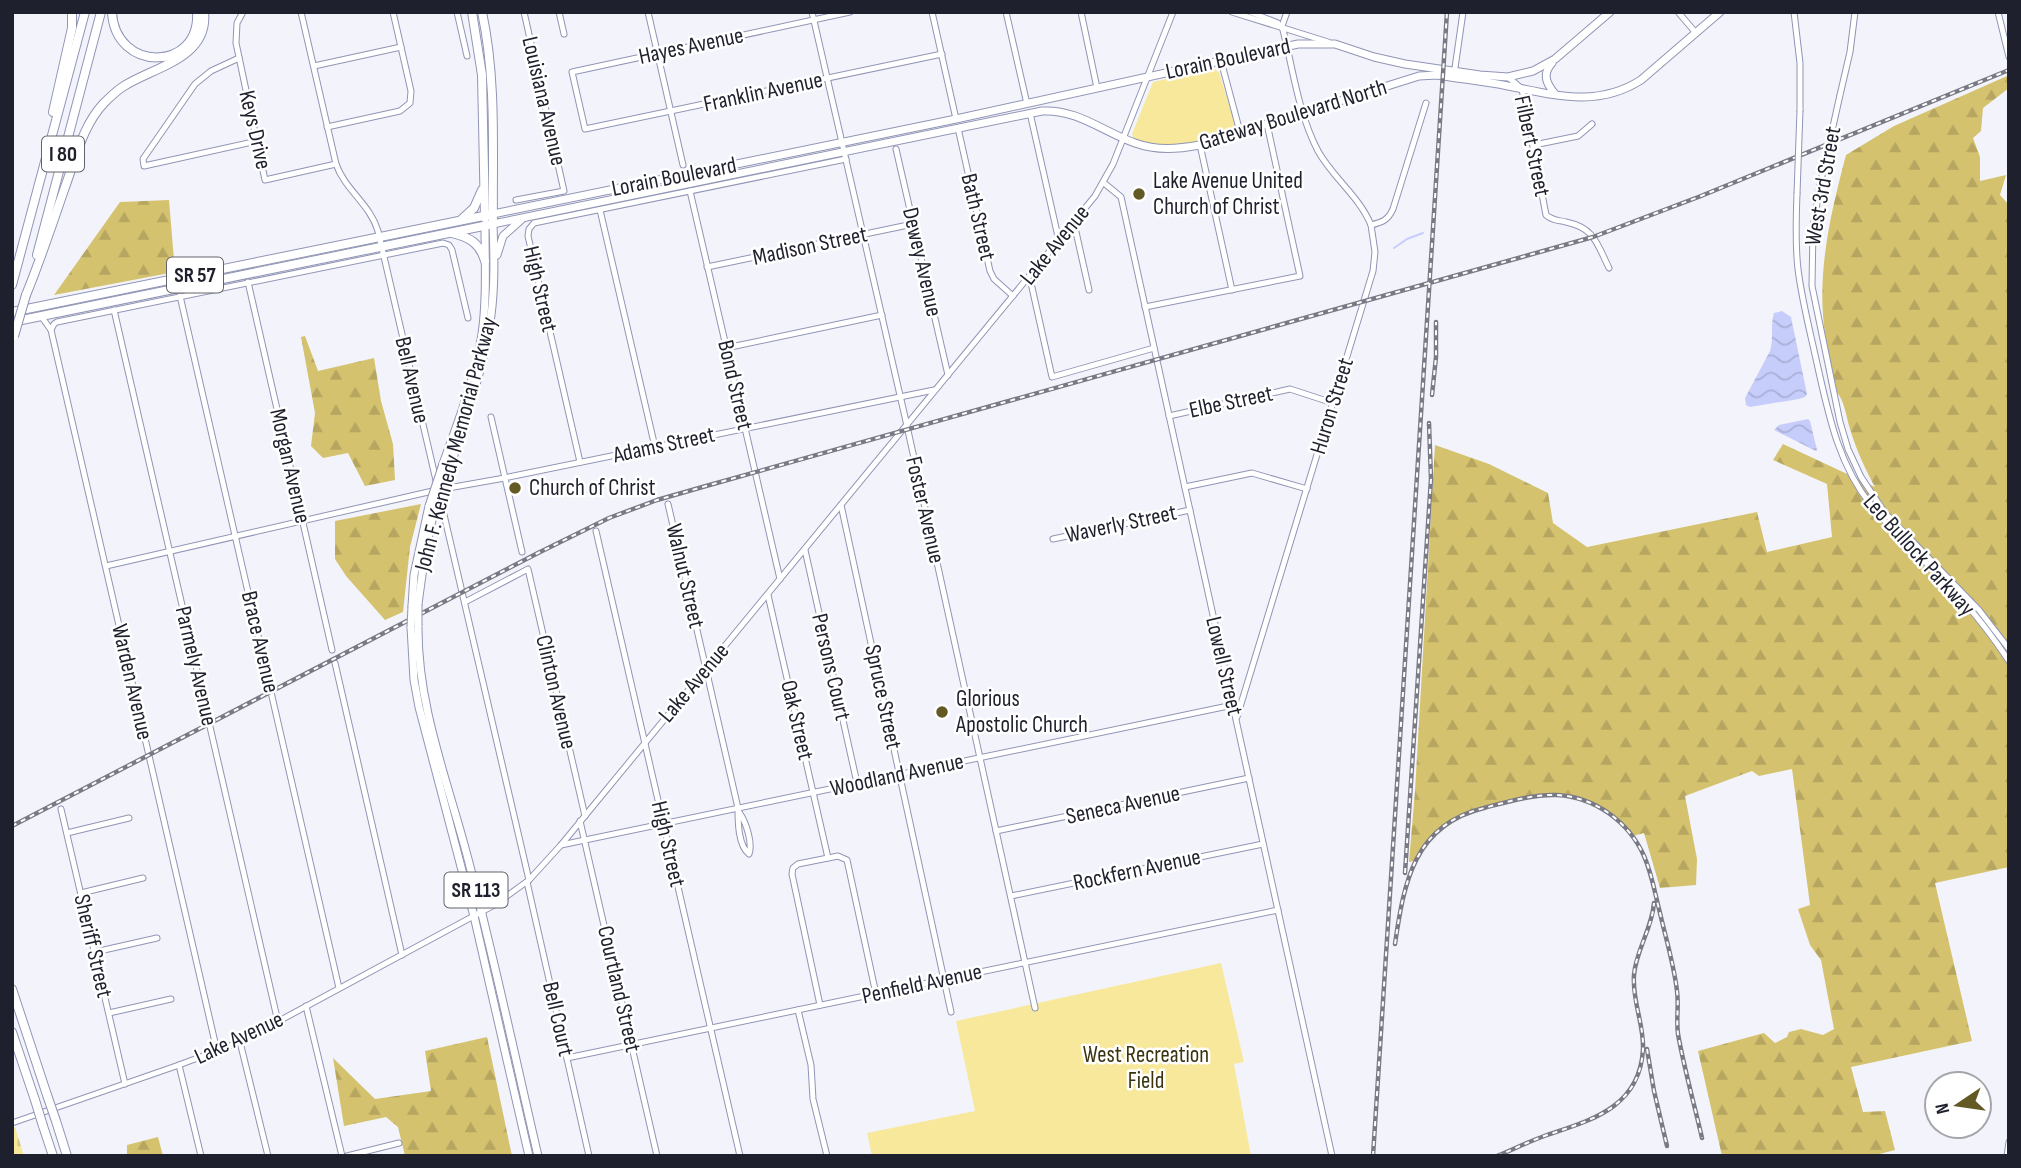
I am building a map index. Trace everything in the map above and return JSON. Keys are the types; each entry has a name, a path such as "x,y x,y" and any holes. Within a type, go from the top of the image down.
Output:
{"highway":[{"path":"33,207 69,44 72,12"},
{"name":"I 80","path":"12,285 85,12"},
{"name":"I 80","path":"13,339 101,12"},
{"path":"112,12 114,27 123,43 138,54 155,59 172,55 191,41 197,27 197,12"},
{"path":"26,295 92,120 103,104 124,86 187,53 204,27 204,12"},
{"name":"John F. Kennedy Memorial Parkway","path":"472,12 482,75 484,184 489,215"},
{"name":"John F. Kennedy Memorial Parkway","path":"482,12 491,81 489,225"},
{"path":"454,223 474,208 484,184"},
{"name":"Lorain Boulevard","path":"12,312 381,247 454,223 489,215"},
{"name":"Lorain Boulevard","path":"12,322 489,225"},
{"path":"449,233 474,241 485,261"},
{"path":"12,989 67,1156"},
{"path":"12,1032 53,1156"}],"main road":[{"path":"1555,94 1548,85 1546,73 1555,60 1610,12"},
{"name":"Gateway Boulevard North","path":"1069,114 1095,123 1123,138 1156,148 1173,149 1200,145 1428,75 1453,74 1522,89 1592,97 1626,89 1650,73 1720,12"},
{"name":"Lorain Boulevard","path":"489,215 842,143 1307,43 1335,44 1395,62 1453,74"},
{"path":"1453,74 1508,77 1533,71 1555,60"},
{"path":"1395,62 1401,73 1396,83"},
{"name":"Lorain Boulevard","path":"489,225 845,155 1030,113 1052,111 1069,114"},
{"path":"494,269 503,236 524,217"},
{"name":"John F. Kennedy Memorial Parkway","path":"415,605 433,515 478,351 485,302 485,261 489,225"},
{"name":"John F. Kennedy Memorial Parkway","path":"489,225 494,269 492,306 483,359 446,467 429,506 414,575 414,680 419,707 478,914 538,1156"},
{"name":"John F. Kennedy Memorial Parkway","path":"478,914 530,1156"}],"street":[{"name":"Keys Drive","path":"243,12 236,31 239,58 265,180 336,164"},
{"name":"Bell Avenue","path":"302,12 336,164 347,185 372,215 381,247 528,881"},
{"path":"327,127 400,111 407,106 412,94 393,12"},
{"path":"457,12 467,55"},
{"name":"Louisiana Avenue","path":"516,200 564,191 524,12"},
{"path":"559,12 564,34"},
{"path":"648,12 683,165"},
{"name":"Foster Avenue","path":"812,12 907,425 1035,1008"},
{"name":"Hayes Avenue","path":"584,129 572,72 850,12"},
{"path":"932,12 956,119"},
{"path":"1006,12 1027,104"},
{"path":"1081,12 1097,88"},
{"name":"Lake Avenue","path":"12,1123 240,1042 478,914 511,895 528,881 561,845 805,550 1104,183 1173,12"},
{"path":"1232,12 1275,27 1280,26"},
{"path":"1250,12 1280,26 1335,44"},
{"path":"1287,12 1280,26 1303,112 1322,157 1363,208 1371,225 1384,221 1393,209 1426,103"},
{"path":"1453,74 1463,12"},
{"path":"1678,12 1696,33"},
{"name":"Leo Bullock Parkway","path":"1794,12 1800,63 1796,244 1798,267 1802,298 1839,450 1870,504 1962,600 2009,661"},
{"name":"West 3rd Street","path":"1835,402 1812,286 1813,228 1856,12"},
{"path":"1998,12 2009,57"},
{"path":"314,66 401,47"},
{"name":"Franklin Avenue","path":"584,129 942,54"},
{"path":"239,58 211,71 195,84 143,159 144,166 257,141"},
{"path":"1221,61 1240,132"},
{"name":"Filbert Street","path":"1508,77 1522,89 1546,215 1553,220 1576,224 1590,232 1609,268"},
{"path":"1030,113 1059,241"},
{"path":"1145,307 1300,276 1267,124"},
{"path":"1534,145 1578,136 1592,124"},
{"name":"Bath Street","path":"958,128 990,271 994,279 1013,296"},
{"path":"1200,145 1232,290"},
{"name":"Dewey Avenue","path":"896,149 948,375"},
{"name":"Lorain Boulevard","path":"600,210 845,155"},
{"name":"Lowell Street","path":"1104,183 1121,197 1332,1156"},
{"name":"Bond Street","path":"690,191 780,579"},
{"path":"600,210 655,447"},
{"name":"High Street","path":"580,463 528,232 534,223 600,210"},
{"path":"1074,223 1088,290"},
{"name":"Madison Street","path":"707,267 913,224"},
{"name":"Huron Street","path":"1236,720 1373,271 1375,252 1371,225"},
{"name":"Lorain Boulevard","path":"51,330 57,321 248,282 381,247 443,243 449,245 452,250 468,318"},
{"path":"1027,279 1031,283 1052,377 1154,348"},
{"name":"Morgan Avenue","path":"248,282 332,650"},
{"name":"Brace Avenue","path":"180,296 339,988"},
{"name":"Parmely Avenue","path":"114,310 278,1022"},
{"path":"726,348 882,315"},
{"name":"Warden Avenue","path":"41,316 51,330 217,1051"},
{"name":"Adams Street","path":"106,566 437,490 936,390"},
{"name":"Elbe Street","path":"1169,416 1290,390 1333,403"},
{"name":"Leo Bullock Parkway","path":"1835,402 1848,449 1874,498 1885,513 1979,610 2009,649"},
{"path":"491,417 522,552"},
{"path":"1185,487 1252,472 1307,489"},
{"name":"Walnut Street","path":"668,504 738,810 743,850 749,855 749,839 738,810"},
{"name":"Spruce Street","path":"841,505 951,1012"},
{"name":"Waverly Street","path":"1053,539 1189,510"},
{"name":"High Street","path":"596,531 740,1156"},
{"name":"Persons Court","path":"805,550 857,783"},
{"name":"Clinton Avenue","path":"464,602 528,569 582,819"},
{"name":"Oak Street","path":"768,594 828,858"},
{"path":"335,663 402,955"},
{"name":"Woodland Avenue","path":"561,845 1233,705"},
{"name":"Seneca Avenue","path":"996,831 1249,779"},
{"name":"Sheriff Street","path":"61,809 125,1084"},
{"path":"67,833 129,818"},
{"name":"Courtland Street","path":"582,819 584,840 657,1156"},
{"name":"Rockfern Avenue","path":"1011,896 1263,844"},
{"path":"820,1005 792,874 793,868 798,864 828,858 841,856 848,863 876,994"},
{"path":"81,893 143,878"},
{"name":"Bell Court","path":"528,881 589,1156"},
{"name":"Penfield Avenue","path":"567,1058 1278,910"},
{"path":"94,952 157,938"},
{"path":"108,1013 171,999"},
{"path":"306,1006 345,1156 399,1143"},
{"path":"798,1010 811,1065 813,1098 827,1156"},
{"path":"240,1042 268,1156"},
{"path":"179,1065 201,1156"},
{"path":"2007,1156 2009,1142"}],"green space":[{"path":"1213,68 1219,72 1235,124 1234,129 1185,144 1147,143 1134,139 1132,134 1153,82"},
{"path":"2007,76 2009,88 1983,108 1981,131 1973,138 1980,157 1980,181 2006,175 2000,195 2009,205 2009,867 1935,883 1972,1041 1851,1067 1863,1112 1885,1111 1895,1150 1872,1156 1722,1156 1698,1051 1764,1033 1775,1043 1787,1037 1789,1032 1801,1029 1823,1035 1834,1029 1821,960 1810,945 1798,909 1810,905 1792,769 1759,776 1752,771 1685,796 1697,859 1696,885 1660,888 1644,833 1633,836 1605,811 1576,798 1525,799 1465,815 1442,828 1414,861 1409,862 1435,445 1489,464 1548,493 1553,523 1587,547 1757,512 1767,552 1832,537 1827,484 1773,460 1783,444 1875,487 1858,451 1844,405 1837,392 1823,310 1826,243 1846,155 1894,126"},
{"path":"169,200 175,272 54,295 120,202"},
{"path":"305,336 318,371 374,358 381,401 393,444 395,480 365,486 348,453 323,458 311,446 315,413 301,337"},
{"path":"421,504 410,547 403,612 385,620 346,576 335,559 335,521"},
{"name":"West Recreation Field","path":"1221,963 1244,1062 1234,1064 1251,1156 872,1156 867,1133 975,1111 956,1021"},
{"path":"487,1037 512,1156 405,1156 398,1127 386,1117 344,1126 333,1058 375,1099 431,1091 425,1051"},
{"path":"15,1127 24,1156 12,1156 12,1128"},
{"path":"158,1137 163,1156 127,1156 127,1145"}],"water":[{"path":"1782,311 1791,317 1807,394 1799,399 1750,407 1746,405 1745,398 1770,351 1774,313"},
{"path":"1808,419 1816,451 1774,430 1779,425"}],"waterway":[{"path":"1394,248 1423,233"}],"railway":[{"path":"1373,1156 1447,12"},
{"path":"12,826 609,518 706,486 1593,237 1701,196 2009,70"},
{"path":"1432,395 1436,322"},
{"path":"1405,873 1431,479 1429,423"},
{"path":"1395,944 1409,878 1427,842 1442,828 1460,816 1529,797 1557,795 1597,806 1629,832 1644,856 1651,877 1674,972 1678,996 1678,1034 1702,1138"},
{"path":"1497,1156 1596,1116 1623,1098 1633,1085 1640,1069 1643,1049 1634,975 1654,903"},
{"path":"1647,1049 1667,1146"}],"place":[{"name":"Lake Avenue United Church of Christ","path":"1139,194"},
{"name":"Church of Christ","path":"515,488"},
{"name":"Glorious Apostolic Church","path":"942,712"}]}
